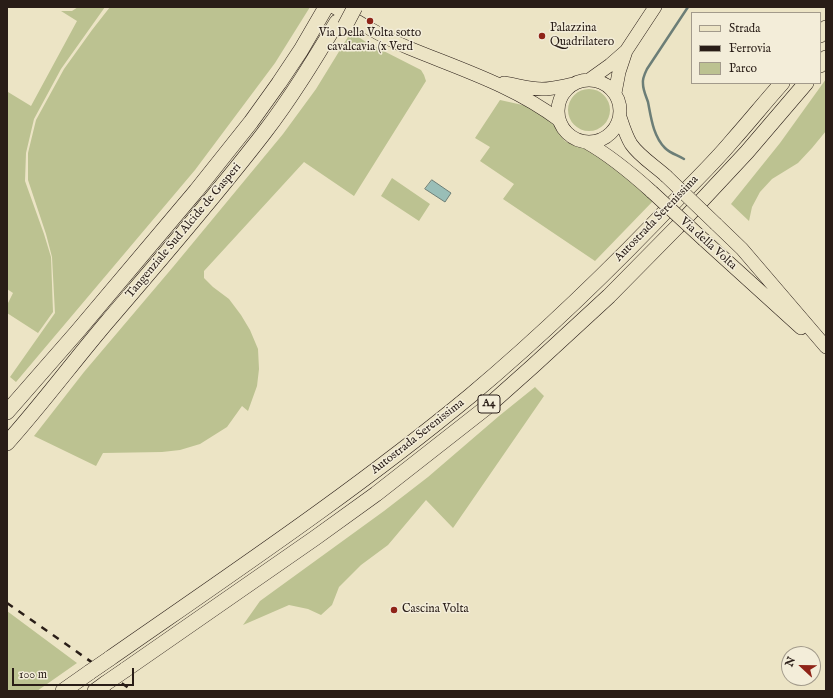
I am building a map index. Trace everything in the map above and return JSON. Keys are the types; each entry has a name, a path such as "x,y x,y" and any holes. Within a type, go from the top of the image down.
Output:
{"highway":[{"name":"Tangenziale Sud Alcide de Gasperi","path":"13,437 82,352 208,203 264,132 341,24 345,7"},
{"path":"341,24 355,7"},
{"name":"Tangenziale Sud Alcide de Gasperi","path":"7,412 77,332 196,191 251,122 279,83 327,9"},
{"name":"Autostrada Serenissima","path":"63,691 362,482 471,395 596,283 732,141 781,84"},
{"name":"Autostrada Serenissima","path":"100,687 376,494 486,407 609,296 672,232 747,152 805,84"}],"main road":[{"path":"615,93 619,72 626,51 656,7"},
{"path":"327,9 408,47 487,79 534,103 559,120 569,135 580,141 594,142 601,140 608,136 618,124 620,117 619,100 610,87 596,80 584,80 555,88 538,89 487,79"},
{"path":"589,80 626,51"},
{"path":"559,120 559,106 561,99 564,93 574,84"},
{"name":"Via della Volta","path":"620,117 625,133 637,150 742,249 826,347"},
{"name":"Via della Volta","path":"586,142 604,152 633,174 826,350"}],"green space":[{"path":"78,7 105,7 61,69 34,119 26,153 25,181 51,257 53,312 38,333 7,313 7,305 13,293 7,289 7,94 8,92 31,106 77,21 61,11 72,11"},
{"path":"110,7 310,7 275,63 195,170 16,382 10,377 55,313 52,257 28,180 28,153 36,120 64,69"},
{"path":"351,32 366,42 421,70 426,81 354,196 304,162 204,271 204,278 229,299 241,315 250,330 258,349 259,369 257,386 248,411 242,406 227,427 200,444 180,450 162,452 103,453 96,466 34,436 84,372 283,134 316,89"},
{"path":"826,79 826,131 798,163 772,179 760,192 752,207 749,221 731,204 780,143"},
{"path":"585,89 593,89 601,92 607,98 610,110 607,122 601,128 593,131 585,131 577,128 571,122 568,114 568,106 571,98 577,92"},
{"path":"500,100 536,108 552,122 565,141 575,146 593,151 654,200 595,261 503,199 514,184 480,161 490,147 475,138"},
{"path":"392,178 430,204 419,221 381,196"},
{"path":"535,387 544,396 453,528 426,500 388,545 361,565 339,587 332,605 321,615 308,609 289,605 243,625 260,601 384,511 428,477"},
{"path":"7,611 77,663 37,691 7,691"}],"water":[{"path":"432,180 451,193 445,202 425,189"}],"waterway":[{"path":"684,159 667,150 658,138 653,126 643,82 647,69 688,7"}],"railway":[{"path":"7,603 133,691"}],"place":[{"name":"Via Della Volta sotto cavalcavia (x Verd","path":"370,21"},
{"name":"Palazzina Quadrilatero","path":"542,36"},
{"name":"Cascina Volta","path":"394,610"}]}
